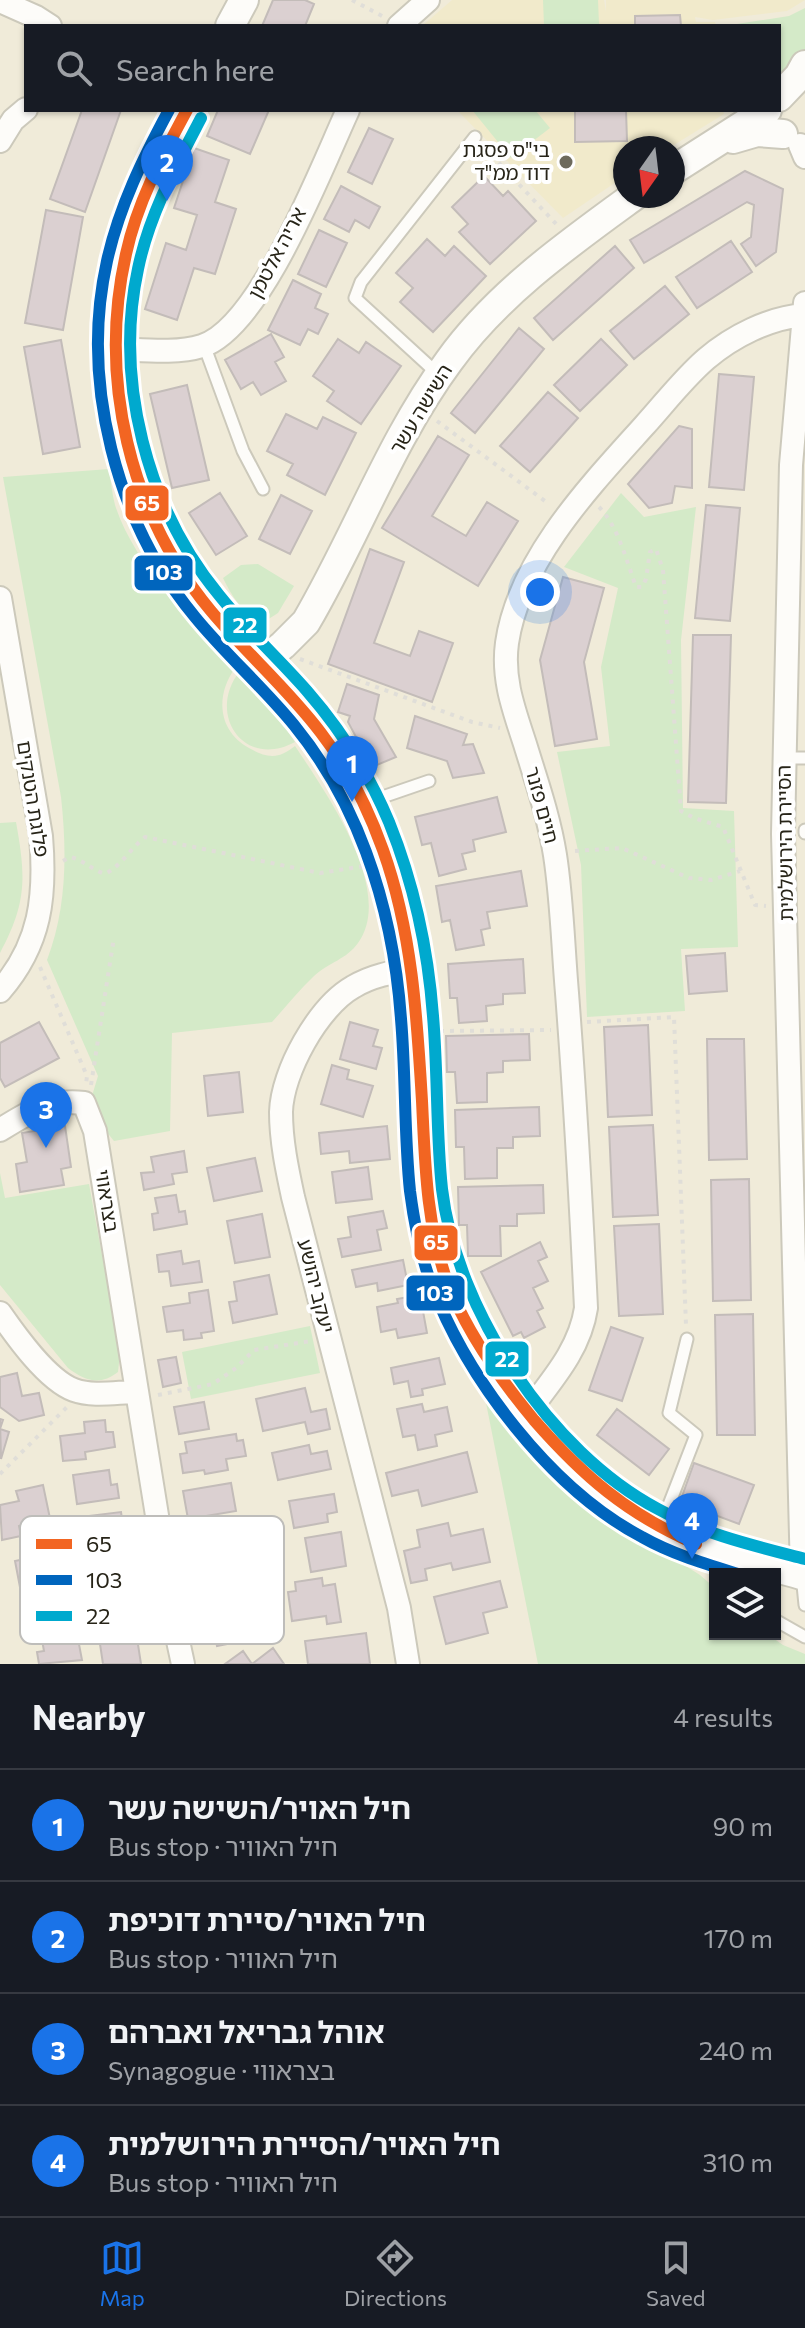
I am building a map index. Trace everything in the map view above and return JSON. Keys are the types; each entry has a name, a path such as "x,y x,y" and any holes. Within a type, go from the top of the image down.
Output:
{"street":[{"path":"230,24 234,0"},
{"path":"231,24 244,0"},
{"path":"402,24 428,0"},
{"path":"0,1 47,24"},
{"path":"781,95 805,65"},
{"path":"0,141 13,120 24,111"},
{"path":"186,112 146,191 126,251 118,290 118,383 135,478 173,558 196,593 268,658 337,755 387,861 399,896 412,969 425,1178 446,1278 466,1324 495,1370 528,1412 602,1492 660,1528 702,1545 804,1575"},
{"name":"אריה אלטמן","path":"117,349 182,350 204,345 225,333 248,309 282,249 347,112"},
{"path":"685,163 706,150 746,134 767,131 789,134"},
{"name":"השישה עשר","path":"268,658 306,622 418,407 439,375 484,319 521,284 618,208"},
{"name":"חיים פזנר","path":"528,1412 559,1372 575,1344 586,1308 569,1026 554,852 546,813 507,684 507,643 516,609 550,540 585,493 707,358 756,328 804,309"},
{"name":"הסיירת הירושלמית","path":"804,309 791,465 796,636 795,758 785,906 804,1575"},
{"name":"פלוגת הטנקים","path":"0,598 41,836 44,876 39,918 30,944 13,976 0,991"},
{"name":"יעקב יהושע","path":"408,1664 399,1608 285,1159 281,1109 285,1087 301,1047 327,1010 350,988 391,972 412,969"},
{"path":"0,1130 37,1107 72,1101 86,1106"},
{"name":"בצראווי","path":"86,1106 95,1131 158,1516"},
{"path":"0,1313 15,1335 54,1377 73,1390 138,1396"},
{"name":"בצראווי","path":"180,1644 183,1664"}],"lane":[{"path":"439,375 355,298 361,282 475,137"},
{"path":"204,345 243,451 263,489"},
{"path":"362,804 429,781"},
{"path":"660,1528 696,1435 669,1413 687,1339"},
{"path":"702,1545 723,1568"},
{"path":"804,1575 805,1605"},
{"path":"781,1623 805,1637"}],"path":[{"path":"352,0 396,24"},
{"path":"475,137 574,242"},
{"path":"418,407 567,518"},
{"path":"585,493 607,515 636,587 642,587 646,579 650,552 656,549 663,570 681,811 723,827 755,905 785,906"},
{"path":"268,658 472,722 521,733"},
{"path":"44,876 70,857 105,874 125,859 145,837 320,873 387,861"},
{"path":"554,852 622,848 689,878 711,880 740,871"},
{"path":"86,1106 114,937"},
{"path":"30,944 87,1076 86,1106"},
{"path":"418,1031 569,1026 674,1017 687,1339"},
{"path":"138,1396 213,1384 254,1350 329,1338"},
{"path":"0,1474 83,1391"}],"shaded area":[{"path":"452,0 604,0 606,12 606,0 805,0 787,11 713,20 695,17 696,22 716,24 424,24"},
{"name":"בי\"ס פסגת דוד ממ\"ד","path":"459,112 724,112 685,138 613,136 613,184 563,218"}],"green space":[{"path":"543,0 598,0 599,24 544,24"},
{"path":"805,8 805,53 781,83 781,24 737,24 789,16"},
{"path":"474,112 537,112 550,128 511,158"},
{"path":"109,469 115,505 136,549 167,592 235,668 222,701 231,732 249,748 267,755 275,756 295,746 352,841 368,896 367,921 358,943 314,976 272,1022 172,1033 170,1131 114,1141 88,1109 98,1076 47,960 62,900 63,818 3,477"},
{"path":"621,493 644,517 696,507 681,640 683,808 734,811 738,947 681,949 685,1011 587,1017 581,865 557,752 610,746 601,667 618,588 564,567"},
{"path":"258,564 294,586 278,613 267,620 251,614 240,605 223,578 241,565"},
{"path":"240,671 269,704 295,742 276,749 260,749 246,743 235,733 227,704 230,687"},
{"path":"16,822 22,859 22,889 15,919 0,953 0,823"},
{"path":"0,1173 5,1198 89,1184 120,1353 118,1372 111,1376 93,1380 68,1368 0,1285"},
{"path":"310,1326 320,1373 191,1399 182,1352"},
{"path":"485,1398 541,1466 587,1504 709,1583 709,1640 776,1640 805,1654 805,1664 538,1664"}],"building":[{"path":"273,0 305,0 314,4 306,24 263,24"},
{"path":"680,15 681,24 635,24 635,16"},
{"path":"81,112 120,112 85,212 50,199"},
{"path":"217,112 268,112 250,154 207,136"},
{"path":"575,112 626,112 627,136 613,136 613,141 575,142"},
{"path":"369,128 393,139 372,184 348,172"},
{"path":"194,148 229,160 215,202 236,209 215,274 194,268 177,320 145,309 166,243 186,250 197,215 174,208"},
{"path":"745,171 783,189 776,252 756,266 741,244 751,237 754,205 747,202 644,263 630,240"},
{"path":"484,176 503,196 508,191 536,221 490,264 459,232 468,224 452,207"},
{"path":"341,186 380,207 369,228 355,220 349,232 324,219"},
{"path":"46,210 83,217 63,330 25,323"},
{"path":"319,230 347,243 326,287 298,274"},
{"path":"427,239 445,256 454,246 486,276 433,332 400,302 413,288 396,273"},
{"path":"731,241 752,272 697,308 676,277"},
{"path":"615,246 634,268 553,340 534,318"},
{"path":"293,280 321,294 315,308 328,314 318,334 308,329 300,345 268,330"},
{"path":"665,286 689,314 634,359 610,331"},
{"path":"519,328 544,349 475,433 451,413"},
{"path":"271,334 284,357 275,362 286,381 261,395 253,382 241,389 225,360"},
{"path":"338,339 359,353 366,342 401,366 361,424 327,401 334,391 313,376"},
{"path":"601,339 627,365 580,411 554,385"},
{"path":"61,340 80,447 43,454 24,347"},
{"path":"719,374 754,377 744,490 709,487"},
{"path":"187,385 209,480 172,488 150,394"},
{"path":"548,392 578,418 530,472 500,446"},
{"path":"286,414 317,429 323,417 356,433 325,495 287,475 293,464 267,451"},
{"path":"679,426 692,429 692,488 675,486 672,503 649,508 628,484"},
{"path":"438,436 469,455 432,516 466,536 487,502 518,521 478,586 382,528"},
{"path":"220,493 247,536 216,555 189,513"},
{"path":"281,495 312,511 290,554 259,539"},
{"path":"706,505 740,508 730,621 695,618"},
{"path":"370,549 404,562 374,643 410,656 419,631 453,643 432,702 328,664"},
{"path":"563,577 604,588 584,662 597,739 555,746 540,660"},
{"path":"693,635 731,635 726,803 688,802"},
{"path":"347,684 379,695 374,719 396,757 372,767 348,722 350,716 338,712"},
{"path":"415,716 467,734 463,745 473,744 484,773 453,778 447,761 407,748"},
{"path":"497,797 506,832 473,840 475,851 462,854 466,869 439,876 431,843 422,845 415,817"},
{"path":"521,871 527,906 487,912 490,928 481,930 484,945 456,950 450,920 442,922 436,886"},
{"path":"725,953 727,991 689,994 686,956"},
{"path":"523,959 525,993 503,994 503,1004 486,1006 487,1021 459,1023 457,998 450,998 448,964"},
{"path":"39,1022 59,1058 5,1087 0,1078 0,1043"},
{"path":"350,1022 378,1030 373,1046 382,1048 376,1069 340,1059"},
{"path":"648,1025 652,1115 608,1117 604,1027"},
{"path":"529,1034 530,1060 503,1061 503,1072 487,1073 487,1102 457,1103 455,1072 447,1072 446,1036"},
{"path":"707,1039 744,1039 747,1159 709,1160"},
{"path":"332,1065 349,1070 347,1079 373,1086 363,1117 321,1104"},
{"path":"239,1072 243,1112 208,1116 204,1076"},
{"path":"539,1107 540,1136 513,1137 513,1148 497,1148 497,1178 465,1179 464,1147 456,1147 455,1110"},
{"path":"653,1125 658,1215 613,1217 609,1127"},
{"path":"65,1126 71,1167 61,1169 64,1185 20,1192 16,1164 27,1162 22,1133"},
{"path":"387,1126 390,1159 350,1163 349,1151 321,1154 319,1133"},
{"path":"184,1151 187,1172 172,1174 174,1184 144,1190 141,1173 154,1172 151,1157"},
{"path":"255,1158 262,1191 214,1201 207,1168"},
{"path":"368,1167 372,1199 336,1203 332,1172"},
{"path":"749,1179 751,1300 713,1301 711,1180"},
{"path":"543,1185 544,1213 517,1214 517,1226 500,1226 501,1256 468,1256 467,1225 459,1225 458,1187"},
{"path":"176,1195 179,1212 185,1211 187,1224 154,1230 152,1214 158,1213 155,1198"},
{"path":"383,1211 387,1228 377,1230 381,1250 342,1257 338,1239 351,1237 348,1217"},
{"path":"262,1214 270,1257 235,1263 227,1221"},
{"path":"659,1224 663,1314 619,1316 614,1226"},
{"path":"540,1242 547,1257 538,1261 548,1281 533,1288 543,1308 537,1311 545,1327 524,1338 521,1332 513,1336 481,1272"},
{"path":"181,1251 183,1264 199,1261 202,1282 171,1286 169,1271 159,1272 157,1255"},
{"path":"403,1260 408,1285 378,1291 377,1283 356,1287 352,1270"},
{"path":"269,1275 277,1314 233,1323 229,1302 237,1301 234,1282"},
{"path":"208,1290 214,1331 201,1333 202,1338 184,1340 183,1330 167,1332 163,1307 190,1303 189,1293"},
{"path":"420,1295 427,1333 398,1338 396,1329 381,1332 377,1307"},
{"path":"753,1314 755,1435 717,1435 715,1315"},
{"path":"611,1327 643,1338 622,1401 589,1390"},
{"path":"176,1357 181,1383 163,1387 158,1360"},
{"path":"439,1358 445,1384 422,1389 423,1395 411,1397 408,1381 394,1384 391,1368"},
{"path":"17,1373 22,1396 39,1393 44,1415 19,1421 0,1407 0,1377"},
{"path":"305,1388 311,1412 326,1409 330,1429 308,1434 305,1422 263,1431 256,1399"},
{"path":"204,1402 209,1429 179,1434 174,1407"},
{"path":"422,1404 424,1412 447,1407 452,1431 435,1435 437,1446 418,1450 415,1435 403,1437 397,1409"},
{"path":"617,1409 669,1449 649,1475 597,1435"},
{"path":"105,1420 106,1432 113,1432 115,1447 85,1452 86,1459 63,1461 60,1436 85,1433 84,1422"},
{"path":"0,1429 9,1432 1,1459"},
{"path":"236,1434 237,1441 243,1440 246,1456 226,1459 228,1470 205,1474 204,1470 183,1473 180,1454 187,1453 185,1442"},
{"path":"309,1445 311,1454 327,1451 331,1469 278,1480 272,1453"},
{"path":"467,1452 477,1492 422,1506 418,1490 392,1496 386,1473"},
{"path":"694,1463 754,1485 739,1524 680,1502"},
{"path":"109,1470 111,1485 117,1484 119,1498 77,1504 73,1475"},
{"path":"231,1483 236,1511 187,1516 183,1491"},
{"path":"43,1485 49,1516 20,1516 20,1536 2,1540 0,1505 19,1501 16,1491"},
{"path":"334,1494 337,1512 327,1514 328,1522 294,1528 289,1501"},
{"path":"121,1512 122,1516 88,1516"},
{"path":"448,1523 451,1536 483,1529 490,1562 453,1570 451,1563 425,1569 427,1580 411,1583 404,1551 420,1547 417,1530"},
{"path":"341,1532 346,1566 311,1572 305,1538"},
{"path":"20,1560 20,1587 15,1561"},
{"path":"322,1578 323,1586 335,1584 341,1622 327,1624 326,1616 292,1621 288,1592 296,1591 295,1582"},
{"path":"500,1581 507,1607 483,1613 488,1633 446,1644 434,1597"},
{"path":"366,1633 370,1664 308,1664 305,1641"},
{"path":"43,1644 79,1644 82,1660 39,1664 37,1652 44,1651"},
{"path":"100,1644 138,1644 141,1664 103,1664"},
{"path":"273,1648 284,1664 252,1664"},
{"path":"243,1651 252,1664 225,1664"}],"transit line":[{"name":"103","path":"168,112 118,221 107,261 100,307 98,354 102,402 111,449 125,495 167,579 195,617 270,697 316,754 352,818 366,852 385,914 397,976 410,1191 418,1238 431,1283 466,1356 516,1428 576,1491 608,1516 653,1543 720,1568"},
{"name":"65","path":"186,112 137,216 126,254 118,301 116,348 119,396 127,442 141,488 159,531 183,573 211,611 295,701 331,746 349,774 377,834 401,911 412,974 431,1215 447,1281 464,1318 508,1388 570,1459 627,1506 696,1544"},
{"name":"22","path":"201,118 156,210 138,269 130,355 142,441 155,483 194,561 229,608 331,721 363,770 389,822 413,893 428,966 442,1189 451,1235 466,1282 488,1328 515,1373 546,1414 581,1452 618,1484 693,1526 805,1559"}],"place":[{"name":"בי\"ס פסגת דוד ממ\"ד","path":"566,162"},
{"name":"חיל האויר/סיירת דוכיפת","path":"167,201"},
{"name":"חיל האויר/השישה עשר","path":"352,802"},
{"name":"אוהל גבריאל ואברהם","path":"46,1148"},
{"name":"חיל האויר/הסיירת הירושלמית","path":"692,1559"}]}
